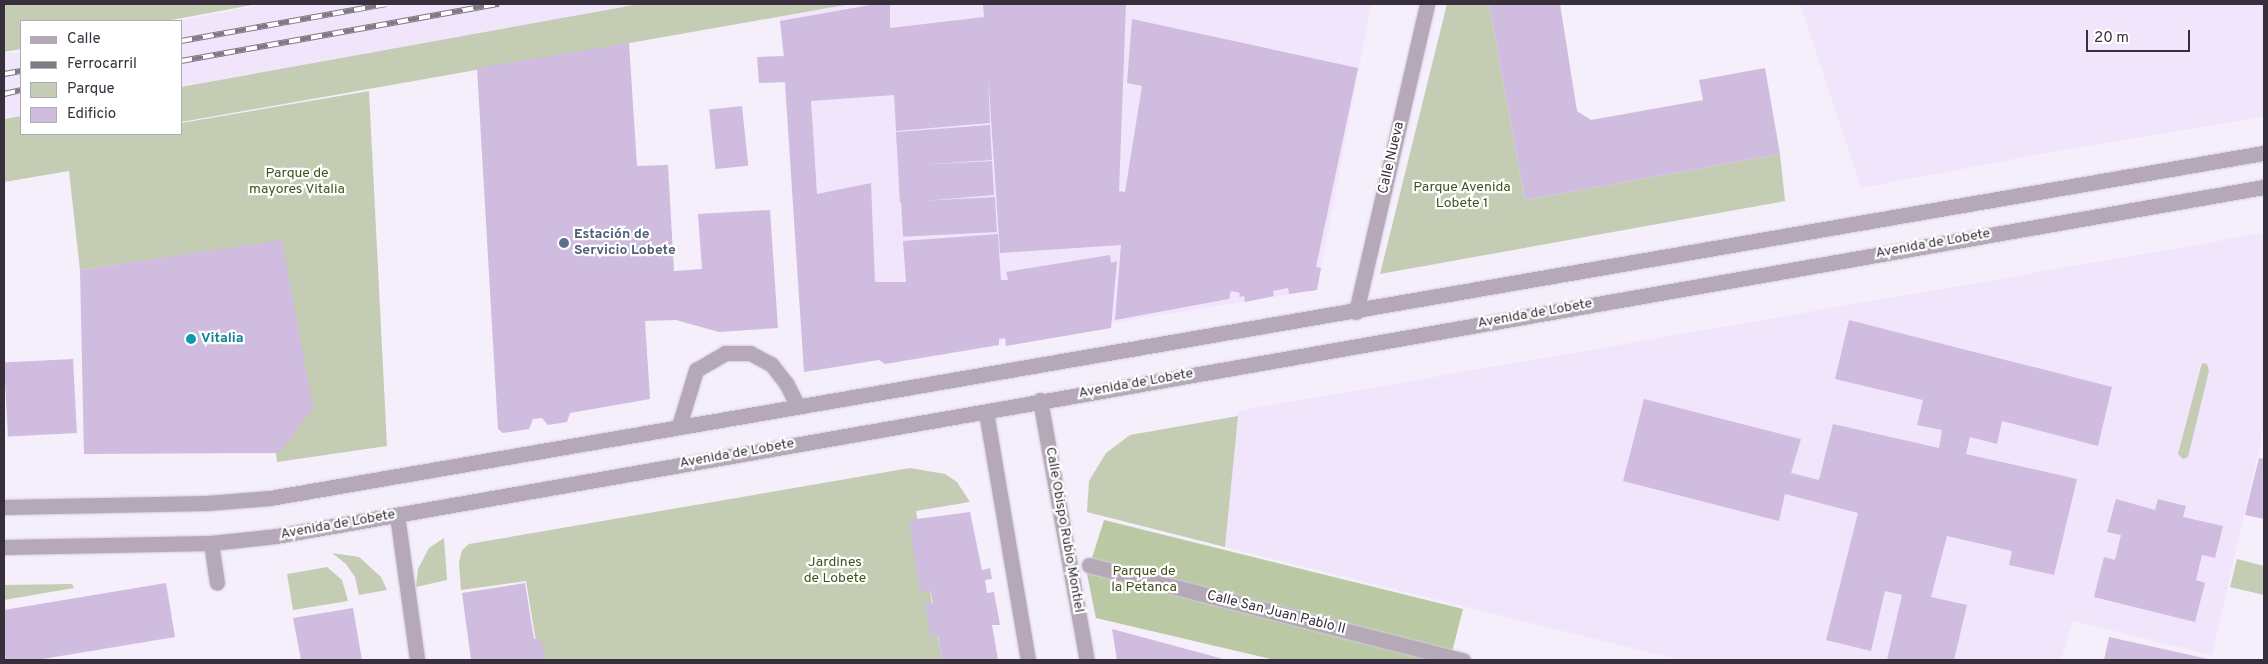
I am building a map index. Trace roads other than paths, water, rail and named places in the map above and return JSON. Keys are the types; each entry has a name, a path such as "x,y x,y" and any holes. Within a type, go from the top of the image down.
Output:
{"street":[{"name":"Calle Nueva","path":"1356,312 1427,4"},
{"path":"4,507 206,503 270,498 796,405 1356,312 2264,153"},
{"name":"Avenida de Lobete","path":"4,547 211,543 276,536 986,412 1040,400 2264,187"},
{"path":"679,426 696,370 725,353 750,353 771,364 786,383 796,405"},
{"name":"Calle Obispo Rubio Montiel","path":"1040,400 1087,660"},
{"path":"986,412 1028,660"},
{"path":"396,515 417,660"},
{"path":"211,543 216,583"},
{"name":"Calle San Juan Pablo II","path":"1090,565 1463,660"}],"railway":[{"path":"182,41 386,4"},
{"path":"182,61 499,4"},
{"path":"4,74 20,71"},
{"path":"4,94 20,90"}],"place":[{"name":"Estación de Servicio Lobete","path":"564,243"},
{"name":"Vitalia","path":"191,339"}],"park label":[{"name":"Parque de mayores Vitalia","path":"297,182"},
{"name":"Parque Avenida Lobete 1","path":"1462,196"},
{"name":"Jardines de Lobete","path":"835,572"},
{"name":"Parque de la Petanca","path":"1144,580"}]}
